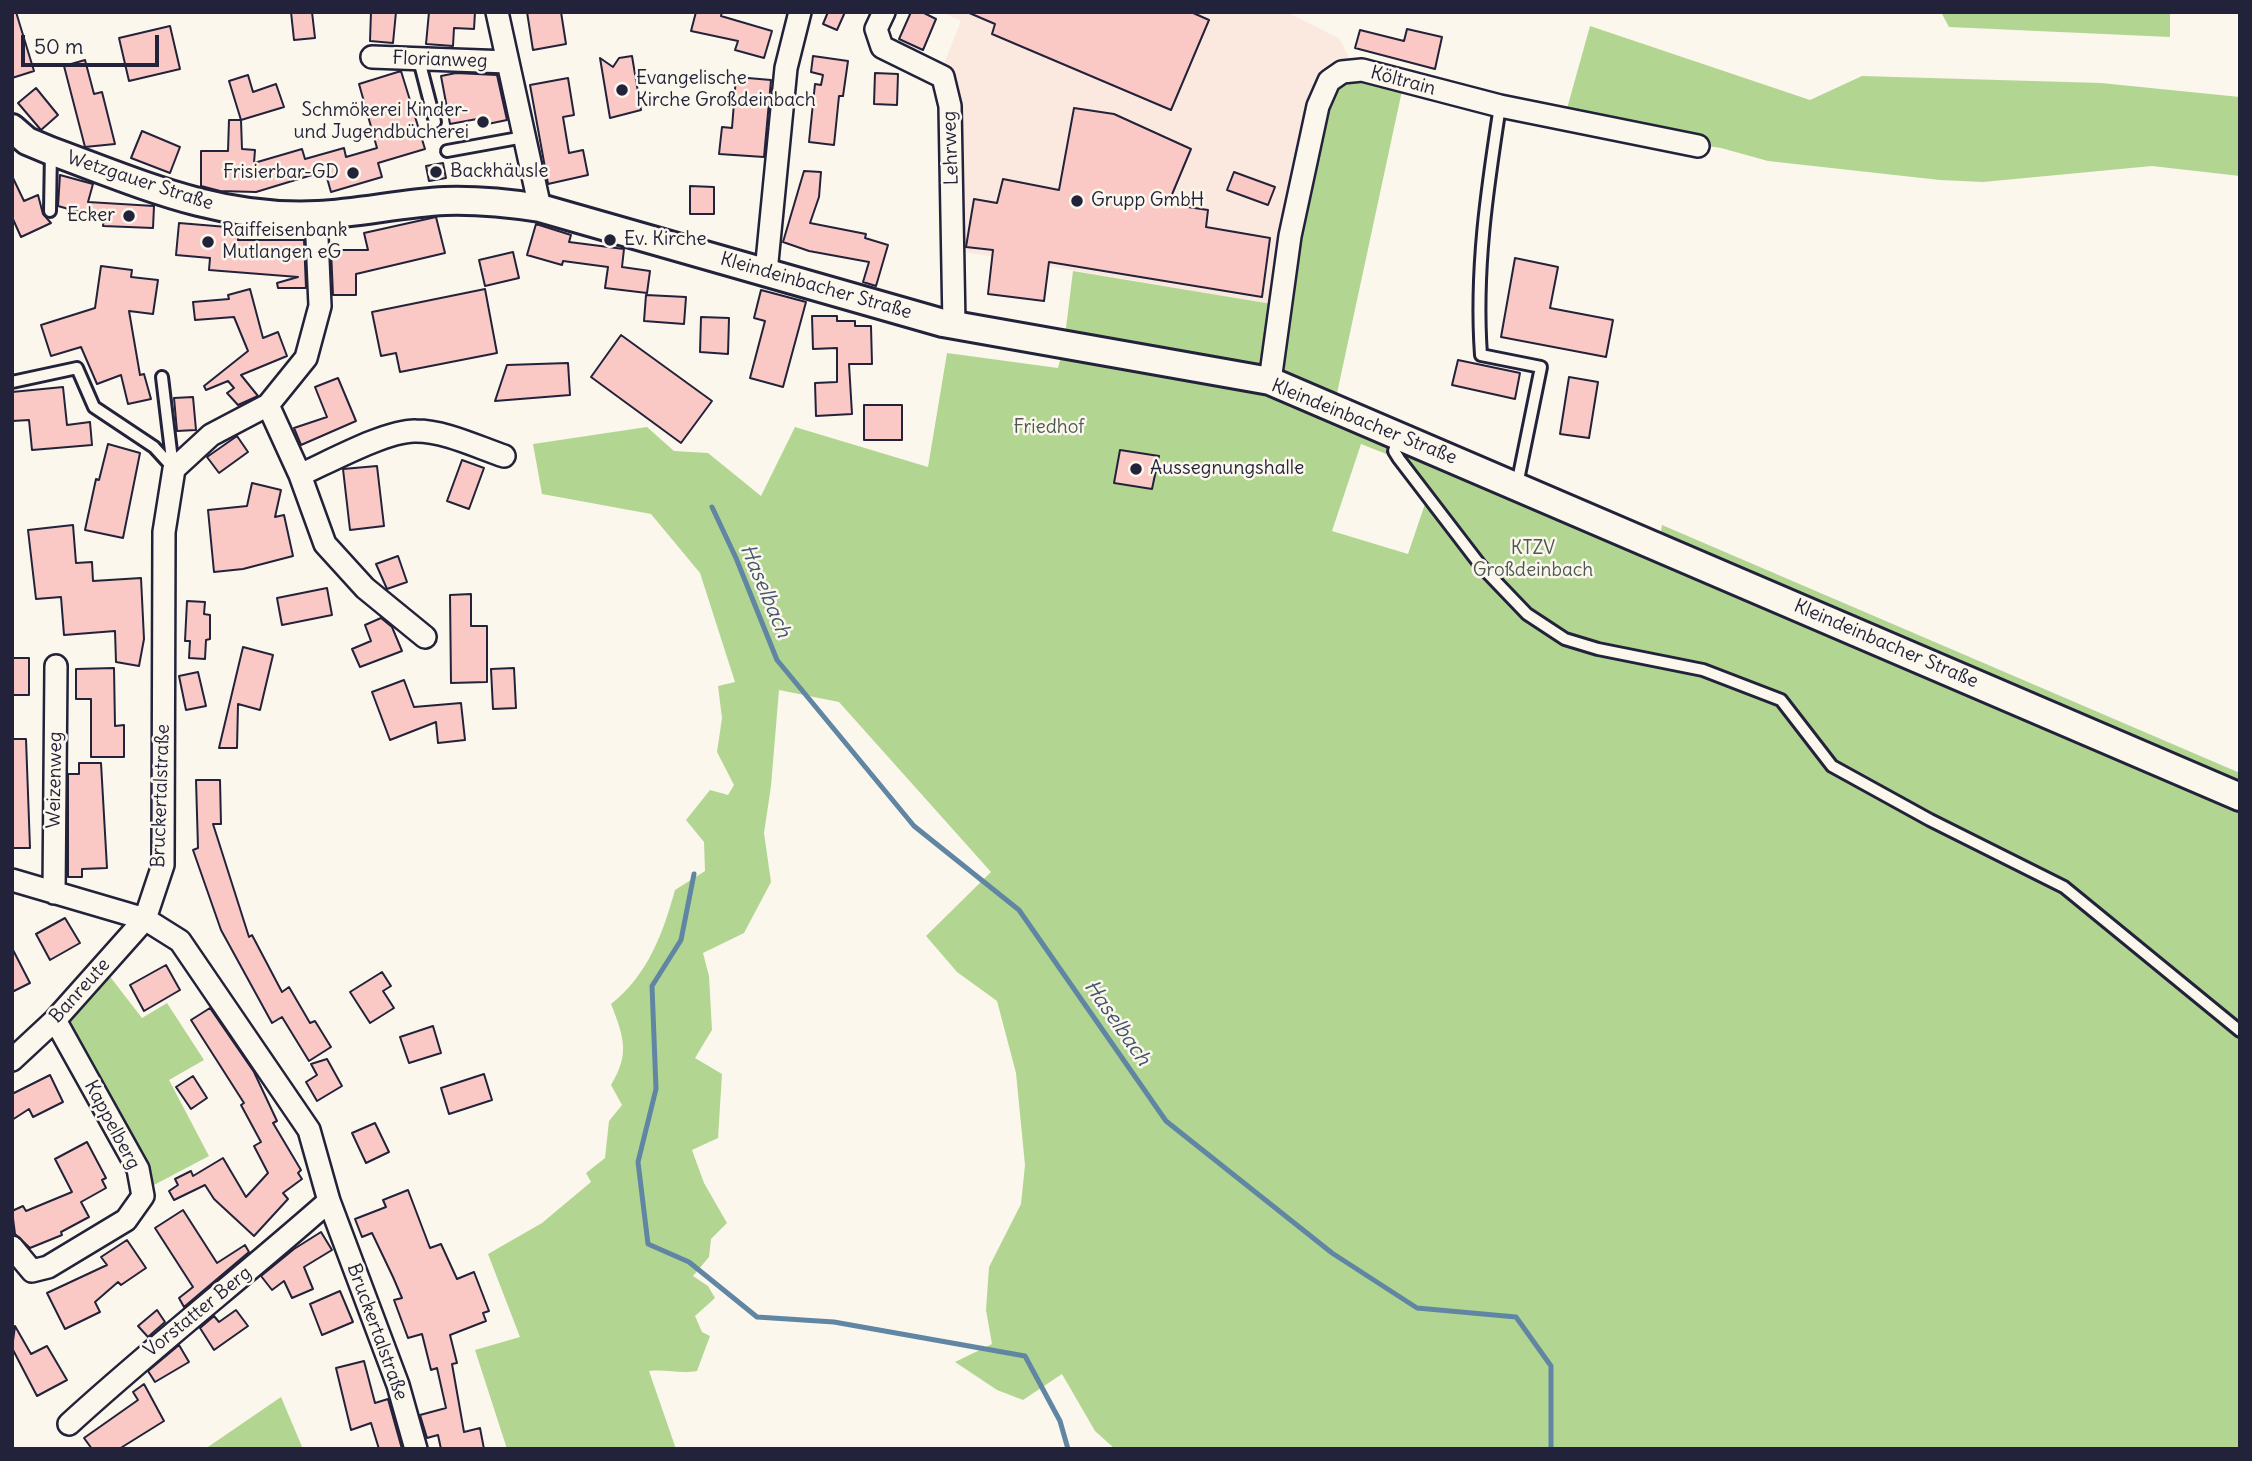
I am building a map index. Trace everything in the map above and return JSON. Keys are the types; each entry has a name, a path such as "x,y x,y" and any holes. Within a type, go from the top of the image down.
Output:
{"street":[{"path":"496,12 540,208"},
{"name":"Lehrweg","path":"884,12 876,29 882,47 943,77 950,106 954,326"},
{"path":"766,272 786,68 795,14"},
{"name":"Florianweg","path":"372,57 508,62"},
{"name":"Költrain","path":"1270,381 1290,236 1318,106 1329,82 1342,72 1362,70 1500,106 1698,146"},
{"name":"Wetzgauer Straße","path":"12,128 27,141 51,151 198,204 241,212 316,215"},
{"name":"Kleindeinbacher Straße","path":"316,215 445,201 487,201 540,208 954,326 1270,381 2240,797"},
{"path":"174,469 211,435 268,405 306,358 320,306 316,215"},
{"path":"268,405 300,475 325,544 365,588 425,637"},
{"path":"300,475 398,433 416,430 438,434 505,456"},
{"name":"Bruckertalstraße","path":"174,469 164,532 163,865 145,919 180,941 309,1130 329,1201 398,1385 416,1449"},
{"name":"Weizenweg","path":"54,893 56,666"},
{"path":"12,880 145,919"},
{"name":"Banreute","path":"12,1060 55,1020 145,919"},
{"name":"Kappelberg","path":"12,1247 32,1271 47,1267 125,1220 143,1196 138,1169 55,1020"},
{"name":"Vorstatter Berg","path":"69,1424 146,1353 247,1274 329,1201"}],"lane":[{"path":"419,60 435,122"},
{"path":"1500,106 1482,226 1477,302 1481,355 1541,367 1517,485"},
{"path":"447,151 524,137"},
{"path":"50,211 51,151"},
{"path":"12,382 77,368 94,407 154,447 174,469"},
{"path":"162,377 174,469"},
{"path":"1399,436 1394,451 1399,459 1481,566 1527,614 1565,639 1598,649 1703,670 1781,700 1832,766 1930,820 2064,887 2240,1031"}],"shaded area":[{"path":"941,12 1287,12 1340,39 1351,63 1278,305 959,251 955,76 942,68 961,21"}],"green space":[{"path":"1941,12 2170,12 2170,37 1949,27"},
{"path":"1590,26 1810,100 1862,76 2101,83 2240,97 2240,176 2152,166 1983,182 1940,180 1768,161 1721,148 1563,123"},
{"path":"1360,77 1403,86 1336,398 1284,383 1284,371 1275,367 1319,120 1337,83"},
{"path":"1073,271 1278,305 1265,360 1254,369 1065,336"},
{"path":"1062,352 1257,389 2240,805 2240,1449 1115,1449 1095,1431 1062,1374 1023,1400 997,1390 955,1362 992,1344 986,1310 989,1267 1021,1204 1025,1165 1016,1073 997,1001 957,972 926,936 991,872 839,702 779,690 764,833 771,882 744,933 703,953 709,976 712,1030 695,1058 722,1074 718,1138 692,1150 704,1183 727,1223 711,1239 709,1257 693,1276 708,1286 715,1298 695,1316 702,1332 710,1336 697,1371 649,1371 676,1449 507,1449 475,1350 520,1337 488,1254 542,1223 591,1182 586,1173 605,1158 609,1121 622,1105 611,1085 621,1064 623,1045 611,1004 624,993 644,967 659,937 675,890 705,871 704,842 686,820 710,790 728,795 734,785 717,752 722,718 718,686 735,682 700,573 651,514 542,494 533,444 647,427 674,451 708,453 761,496 795,427 928,467 947,353 1058,368","holes":["1361,444 1399,459 1428,495 1408,554 1332,531"]},
{"path":"1662,525 2240,773 2240,787 1660,538"},
{"path":"108,974 142,1018 167,1003 204,1060 169,1080 209,1156 152,1186 66,1026 66,1012"},
{"path":"281,1397 303,1449 205,1449"}],"building":[{"path":"12,12 16,12 34,71 12,78"},
{"path":"291,12 312,12 315,38 294,40"},
{"path":"371,12 396,12 393,43 370,41"},
{"path":"429,12 475,12 474,29 454,28 453,46 426,44"},
{"path":"527,12 561,12 566,44 533,50"},
{"path":"696,12 722,12 721,16 772,31 764,58 735,50 738,41 691,31"},
{"path":"828,12 845,12 837,30 823,24"},
{"path":"911,12 922,12 936,19 923,50 899,39"},
{"path":"967,12 1191,12 1209,20 1171,110 992,34 995,24"},
{"path":"170,26 180,69 129,81 119,38"},
{"path":"1407,29 1442,37 1435,69 1355,48 1360,30 1404,41"},
{"name":"Evangelische Kirche Großdeinbach","path":"632,56 641,110 610,118 600,58 613,67 619,58"},
{"path":"813,56 848,61 843,96 839,96 834,145 809,142 815,84 821,85 823,75 811,72"},
{"path":"85,60 94,94 102,92 115,144 85,147 64,66"},
{"path":"401,71 425,149 378,163 382,177 331,192 325,171 256,192 220,191 201,186 201,151 228,151 229,120 241,120 242,149 255,150 254,163 302,149 305,159 344,148 346,157 377,148 359,84"},
{"path":"456,73 497,75 507,120 478,126 477,119 450,124 441,76"},
{"path":"875,73 898,74 897,105 874,104"},
{"path":"248,75 253,92 276,84 284,107 241,120 229,81"},
{"path":"736,77 771,80 764,157 719,154 722,127 732,128"},
{"path":"568,78 574,115 563,117 569,153 583,150 588,175 548,184 530,85"},
{"path":"36,88 58,115 41,130 18,103"},
{"name":"Grupp GmbH","path":"1074,108 1114,114 1191,149 1168,204 1208,210 1206,227 1270,238 1262,297 1049,262 1044,301 988,294 993,250 966,247 974,199 997,203 1003,179 1059,190"},
{"path":"142,131 180,147 170,173 131,158"},
{"name":"Backhäusle","path":"443,163 446,178 429,181 426,166"},
{"path":"804,171 821,172 819,197 810,223 866,234 865,238 888,245 876,286 863,282 869,262 809,251 783,242"},
{"path":"1234,172 1275,187 1268,205 1227,190"},
{"path":"60,175 93,184 88,202 154,206 153,228 103,226 104,219 58,206"},
{"path":"12,176 24,201 38,195 43,214 51,223 21,237 12,217"},
{"path":"690,186 714,187 714,214 690,214"},
{"path":"436,217 445,253 356,274 356,295 333,295 331,250 368,250 364,233"},
{"path":"179,223 239,228 238,240 304,240 306,288 278,288 277,283 298,277 209,270 210,258 176,255"},
{"path":"536,224 571,235 569,242 624,249 622,267 650,271 647,293 605,288 608,267 563,261 562,265 527,255"},
{"path":"513,252 519,278 485,286 479,260"},
{"path":"1515,258 1558,267 1550,308 1613,320 1606,357 1501,337"},
{"path":"101,266 132,270 131,277 158,280 153,314 129,311 140,375 144,374 151,399 128,404 121,375 97,384 81,347 51,356 41,325 95,308"},
{"path":"250,289 263,338 278,332 287,356 241,375 258,396 238,405 227,393 234,388 228,381 206,390 204,386 248,351 234,317 195,320 193,302 229,299 228,295"},
{"path":"485,289 497,353 400,372 396,353 381,356 372,312"},
{"path":"761,290 806,302 783,387 750,378 765,321 754,318"},
{"path":"646,295 686,297 684,324 644,321"},
{"path":"812,316 837,316 837,321 855,321 855,326 871,326 872,364 849,364 852,414 816,416 815,383 837,382 837,348 813,349"},
{"path":"701,317 729,318 728,354 700,352"},
{"path":"621,335 712,401 681,443 591,377"},
{"path":"1458,360 1520,373 1515,399 1452,385"},
{"path":"568,363 570,395 495,401 507,365"},
{"path":"1569,377 1598,382 1589,438 1560,434"},
{"path":"338,378 356,421 301,445 294,428 327,417 315,387"},
{"path":"63,387 67,425 90,422 92,445 32,450 29,420 12,421 12,392"},
{"path":"193,397 196,430 177,431 174,398"},
{"path":"864,405 902,405 902,440 864,440"},
{"path":"237,436 248,452 219,473 207,457"},
{"path":"108,444 140,453 123,538 85,530 96,479 99,480"},
{"name":"Aussegnungshalle","path":"1120,450 1159,456 1152,489 1114,483"},
{"path":"462,460 484,468 469,509 447,501"},
{"path":"377,466 384,526 350,530 343,469"},
{"path":"252,483 281,490 275,517 284,515 293,556 243,569 214,572 208,510 247,506"},
{"path":"73,525 76,563 92,562 93,581 141,578 144,639 139,666 116,662 115,631 64,635 61,597 36,599 28,530"},
{"path":"398,556 407,582 387,589 376,564"},
{"path":"327,588 332,615 282,625 277,598"},
{"path":"471,594 471,626 487,626 487,682 451,683 450,595"},
{"path":"187,601 205,602 204,614 210,615 210,639 206,640 205,659 189,658 190,641 185,641"},
{"path":"381,618 392,627 402,651 360,667 352,649 371,641 365,625"},
{"path":"243,647 273,655 260,710 238,704 237,748 219,748"},
{"path":"12,658 29,658 29,695 12,695"},
{"path":"114,668 115,726 124,725 124,757 91,757 91,699 76,699 76,669"},
{"path":"514,668 516,708 493,709 491,669"},
{"path":"198,672 206,706 186,710 179,676"},
{"path":"404,680 414,707 461,703 465,740 438,743 436,722 390,740 372,692"},
{"path":"12,739 26,739 30,848 12,848"},
{"path":"79,763 101,763 107,868 82,869 82,877 68,877 68,774 79,774"},
{"path":"196,780 220,780 221,824 213,824 249,937 252,935 282,992 289,987 310,1023 315,1021 331,1047 309,1061 282,1017 272,1023 221,930 193,850 198,848"},
{"path":"65,918 80,943 50,960 36,934"},
{"path":"12,948 30,983 12,992"},
{"path":"166,965 180,990 144,1011 130,985"},
{"path":"382,972 391,986 383,991 394,1008 370,1023 350,992"},
{"path":"210,1008 254,1072 277,1121 273,1123 301,1170 298,1173 302,1179 283,1193 288,1199 254,1236 214,1199 205,1185 174,1200 169,1191 178,1185 175,1179 191,1171 193,1176 223,1158 246,1197 268,1173 254,1146 261,1142 241,1105 244,1103 191,1020"},
{"path":"433,1026 441,1053 409,1063 400,1037"},
{"path":"327,1059 342,1086 317,1101 306,1082 317,1075 311,1064"},
{"path":"484,1074 492,1100 449,1114 441,1088"},
{"path":"50,1075 63,1102 33,1117 29,1109 12,1120 12,1094"},
{"path":"193,1076 207,1098 191,1109 176,1087"},
{"path":"375,1123 389,1152 366,1163 352,1133"},
{"path":"87,1142 106,1178 102,1180 106,1188 81,1202 89,1217 61,1232 62,1235 30,1248 15,1234 12,1211 23,1206 26,1211 72,1192 55,1159"},
{"path":"408,1190 430,1248 441,1244 457,1279 474,1272 489,1311 483,1313 486,1321 450,1335 457,1363 452,1364 464,1432 480,1428 484,1449 441,1449 438,1435 427,1438 420,1415 446,1408 437,1368 431,1370 422,1334 408,1338 394,1300 402,1298 393,1277 372,1233 362,1237 355,1219 386,1207 383,1200"},
{"path":"183,1210 217,1263 245,1245 249,1252 184,1307 179,1298 193,1287 155,1228"},
{"path":"321,1232 332,1250 304,1267 313,1289 292,1298 284,1281 272,1290 261,1276 294,1249"},
{"path":"127,1240 146,1268 121,1285 118,1282 95,1302 100,1312 65,1329 47,1293 107,1265 101,1257"},
{"path":"340,1291 353,1322 322,1335 310,1304"},
{"path":"157,1310 165,1322 148,1337 138,1326"},
{"path":"236,1310 248,1326 214,1350 200,1328 214,1316 219,1322"},
{"path":"15,1326 31,1354 47,1346 67,1380 37,1396 12,1348"},
{"path":"179,1345 189,1362 155,1382 148,1371"},
{"path":"364,1361 375,1403 388,1399 402,1449 379,1449 371,1423 351,1430 336,1368"},
{"path":"144,1384 164,1421 119,1449 92,1449 84,1438 138,1400 133,1392"}],"waterway":[{"name":"Haselbach","path":"712,507 736,558 777,660 914,826 1019,910 1166,1121 1332,1253 1417,1308 1516,1317 1551,1366 1551,1449"},
{"path":"694,874 681,940 652,986 656,1089 638,1162 648,1244 689,1262 757,1317 834,1322 1025,1356 1060,1421 1068,1449"}],"place":[{"name":"Evangelische Kirche Großdeinbach","path":"622,90"},
{"name":"Schmökerei Kinder- und Jugendbücherei","path":"483,122"},
{"name":"Backhäusle","path":"436,172"},
{"name":"Frisierbar-GD","path":"353,173"},
{"name":"Grupp GmbH","path":"1077,201"},
{"name":"Ecker","path":"129,216"},
{"name":"Ev. Kirche","path":"610,240"},
{"name":"Raiffeisenbank Mutlangen eG","path":"208,242"},
{"name":"Aussegnungshalle","path":"1136,469"}],"park label":[{"name":"Friedhof","path":"1049,428"},
{"name":"KTZV Großdeinbach","path":"1533,560"}]}
